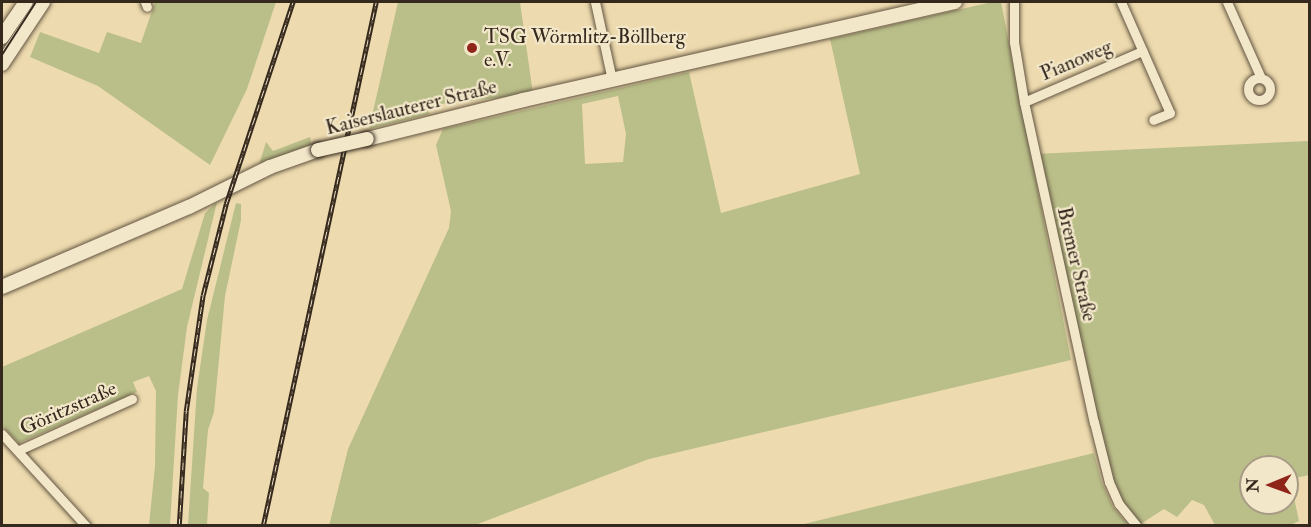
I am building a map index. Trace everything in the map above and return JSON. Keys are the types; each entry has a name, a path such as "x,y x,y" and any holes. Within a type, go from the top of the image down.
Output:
{"street":[{"path":"2,37 26,2"},
{"path":"2,64 43,2"},
{"path":"595,2 612,80"},
{"name":"Kaiserslauterer Straße","path":"2,287 189,207 270,167 318,150 955,2"},
{"name":"Bremer Straße","path":"1014,2 1014,42 1024,102 1109,482 1119,504 1137,525"},
{"name":"Pianoweg","path":"1121,2 1170,112 1153,120"},
{"path":"1227,2 1261,78"},
{"name":"Pianoweg","path":"1024,102 1142,51"},
{"name":"Göritzstraße","path":"18,450 132,399"},
{"name":"Göritzstraße","path":"2,434 86,525"}],"green space":[{"path":"155,2 276,2 247,89 210,165 98,86 30,57 40,32 99,53 107,32 141,43"},
{"name":"TSG Wörmlitz-Böllberg e.V.","path":"398,2 520,2 533,94 424,106 430,114 369,129"},
{"path":"992,2 1001,2 1071,360 649,459 475,525 329,526 348,449 449,228 451,211 436,145 443,129 689,72 721,213 860,174 830,39","holes":["618,96 626,134 623,162 585,164 582,104"]},
{"path":"310,137 311,143 307,148 259,165 266,142 273,151"},
{"path":"1309,141 1309,475 1299,477 1299,455 1239,455 1239,515 1298,515 1299,521 1291,525 1215,525 1204,505 1192,500 1177,517 1164,509 1139,525 1109,482 1035,154"},
{"path":"217,202 187,327 178,395 170,525 149,525 155,466 156,391 149,376 133,382 137,392 19,443 2,426 2,367 182,289 205,213"},
{"path":"236,203 241,204 241,220 225,296 214,412 208,430 203,488 209,493 207,525 188,525 197,388 207,320"},
{"path":"1094,453 1102,483 1113,507 1128,525 800,525"}],"tram line":[{"path":"2,55 36,2"}],"railway":[{"path":"179,526 186,411 203,295 226,204 293,2"},
{"path":"263,526 376,2"}],"place":[{"name":"TSG Wörmlitz-Böllberg e.V.","path":"472,48"}]}
